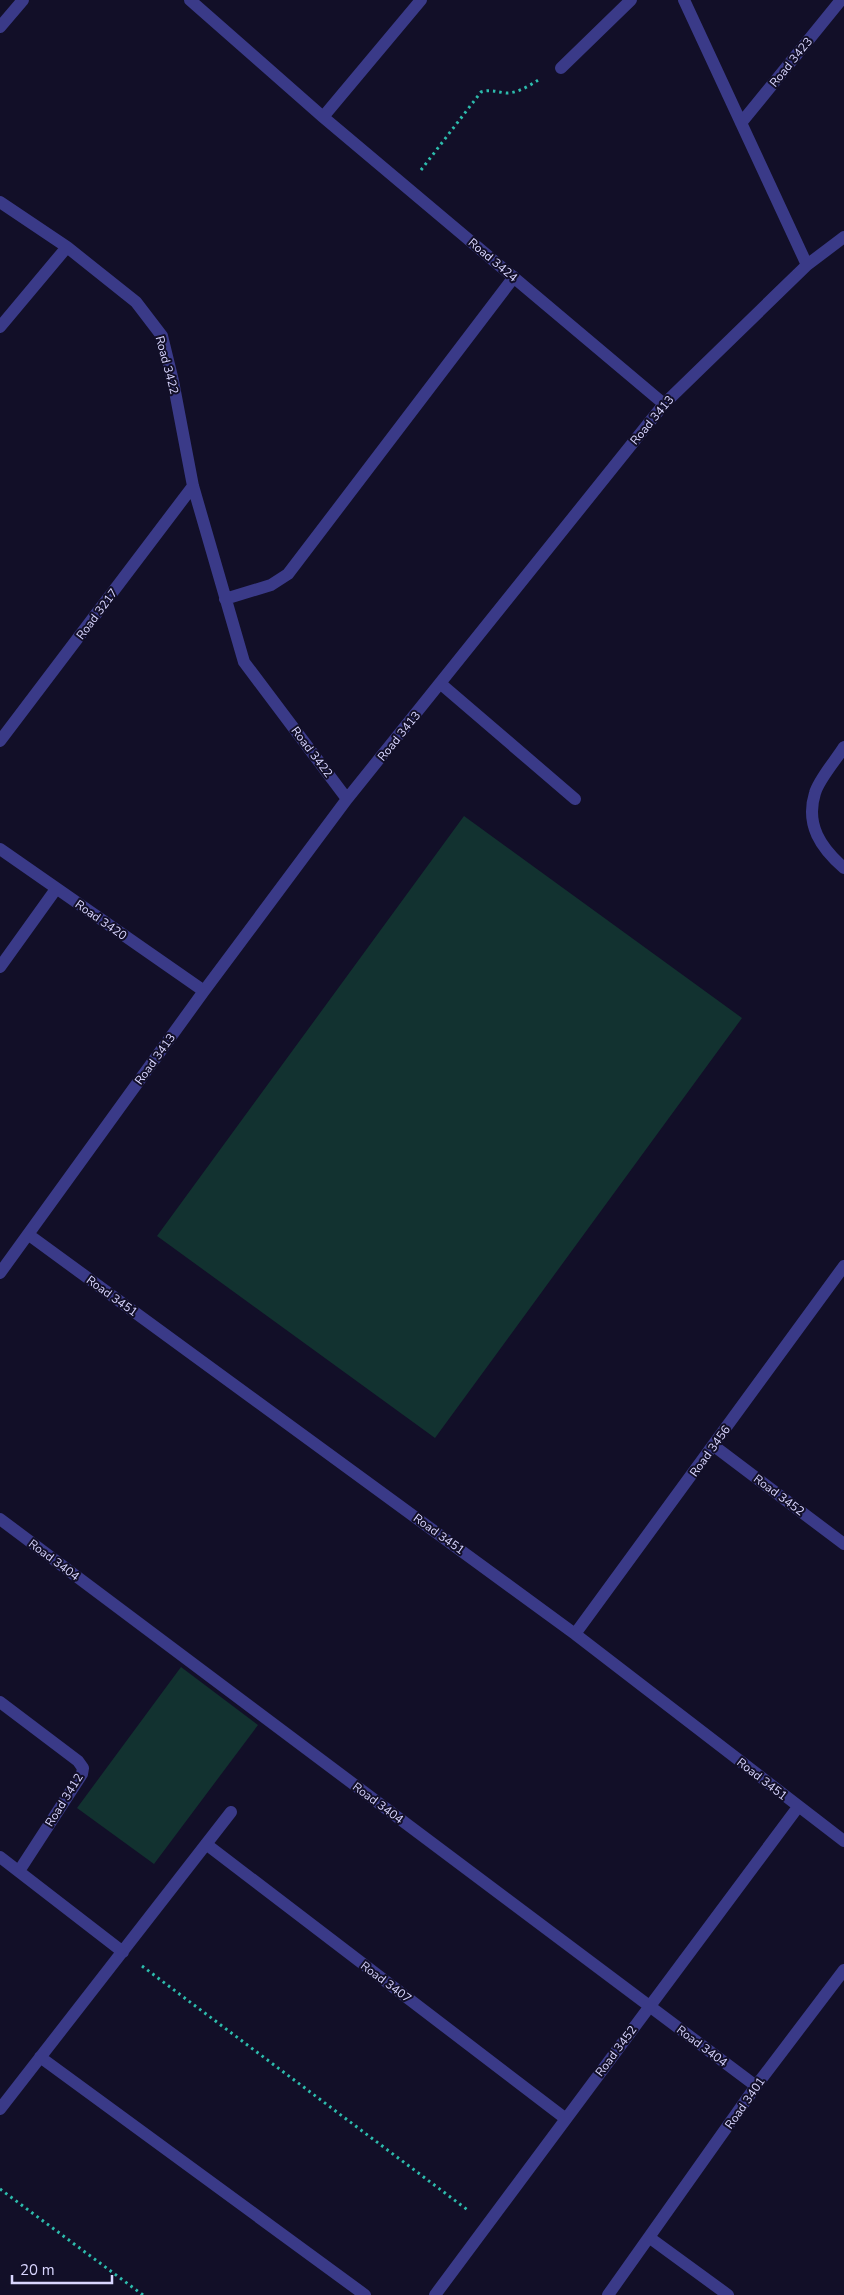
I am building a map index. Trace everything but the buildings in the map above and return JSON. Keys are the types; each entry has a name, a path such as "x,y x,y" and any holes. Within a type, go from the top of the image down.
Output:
{"street":[{"path":"0,27 23,0"},
{"name":"Road 3424","path":"190,0 323,117 664,404"},
{"path":"323,117 421,0"},
{"path":"561,68 631,0"},
{"path":"684,0 807,266"},
{"name":"Road 3423","path":"741,123 841,0"},
{"name":"Road 3422","path":"0,202 67,247 136,302 162,336 173,381 193,486 244,662 347,799"},
{"name":"Road 3413","path":"0,1273 204,991 347,799 664,404 807,266 844,237"},
{"path":"0,327 67,247"},
{"path":"225,599 271,585 288,574 514,278"},
{"name":"Road 3217","path":"0,741 193,486"},
{"path":"441,684 575,799"},
{"path":"844,748 815,793 812,821 822,847 844,868"},
{"name":"Road 3420","path":"0,849 204,991"},
{"path":"0,966 56,889"},
{"name":"Road 3451","path":"29,1235 575,1634 844,1841"},
{"name":"Road 3456","path":"575,1634 844,1266"},
{"name":"Road 3452","path":"714,1446 844,1544"},
{"name":"Road 3404","path":"0,1519 756,2086"},
{"name":"Road 3412","path":"0,1702 78,1761 83,1768 82,1774 19,1871"},
{"name":"Road 3452","path":"435,2295 798,1807"},
{"path":"0,2109 231,1812"},
{"name":"Road 3407","path":"206,1844 566,2119"},
{"path":"0,1857 122,1952"},
{"name":"Road 3401","path":"608,2295 756,2086 844,1970"},
{"path":"40,2057 365,2295"},
{"path":"650,2238 728,2295"}],"path":[{"path":"407,188 481,92 489,90 508,93 522,90 561,68"},
{"path":"122,1952 487,2225"},
{"path":"0,2189 143,2295"}],"green space":[{"path":"464,816 742,1018 435,1438 157,1236"},
{"path":"181,1667 258,1725 154,1864 77,1808"}]}
